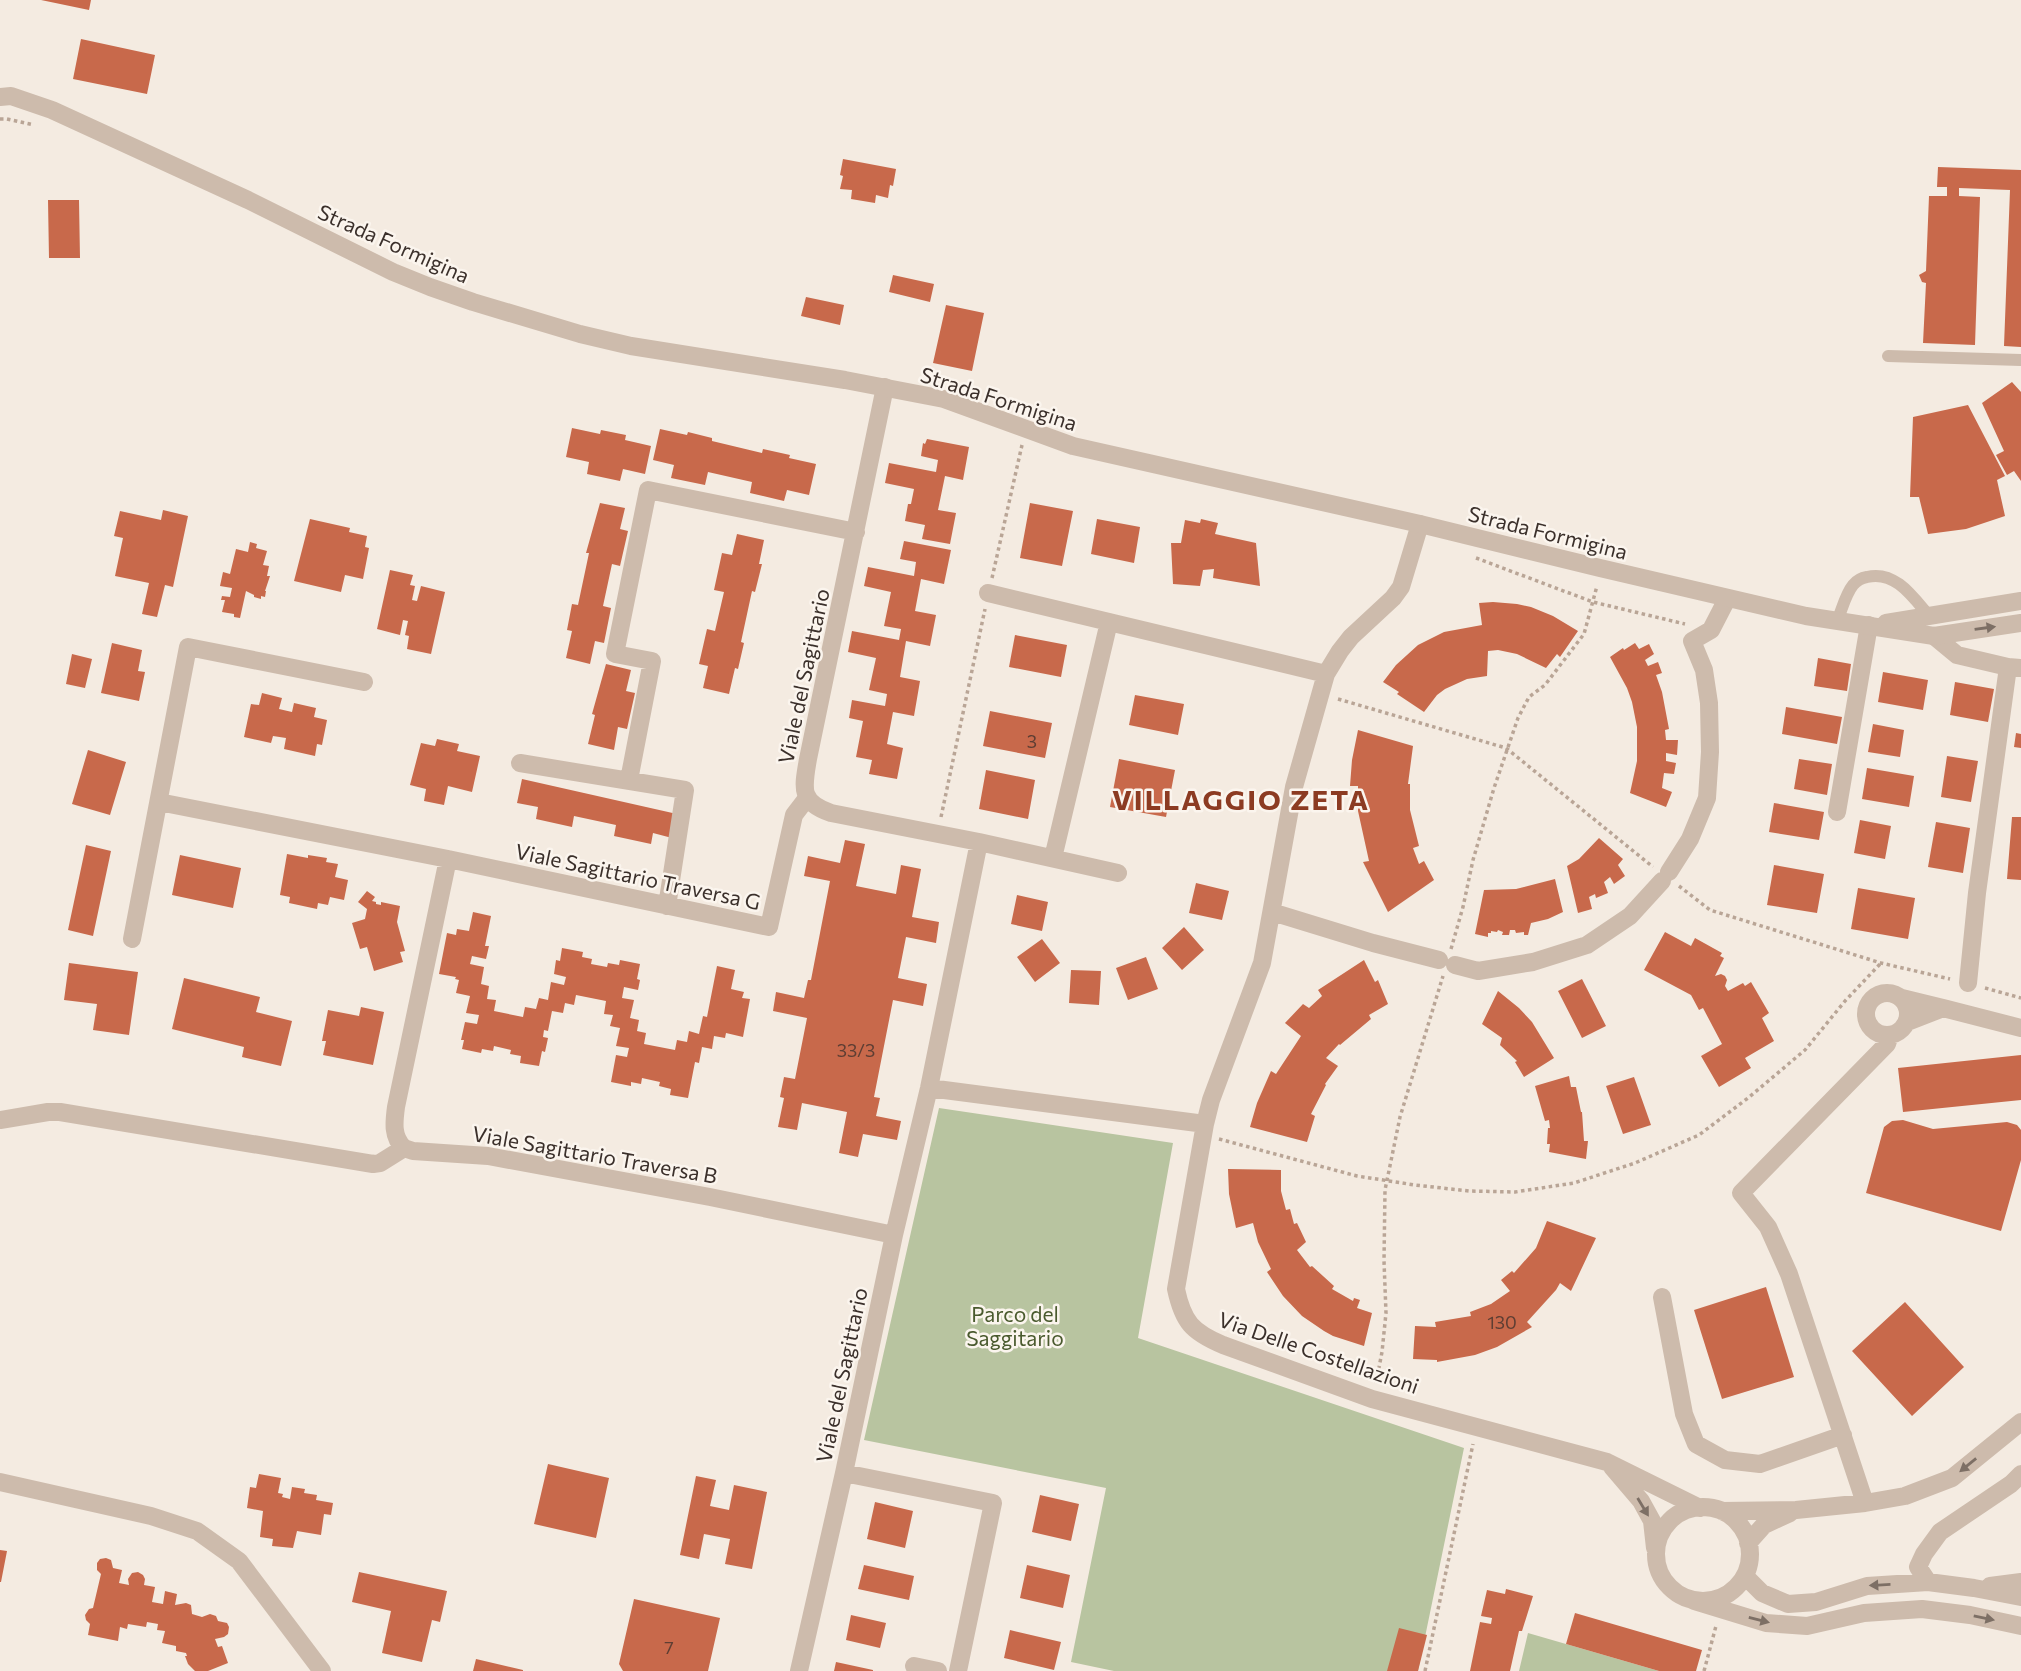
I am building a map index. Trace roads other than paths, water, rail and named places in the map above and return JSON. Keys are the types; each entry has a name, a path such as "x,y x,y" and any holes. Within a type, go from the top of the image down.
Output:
{"street":[{"name":"Strada Formigina","path":"0,97 11,96 52,110 248,200 393,272 473,302 580,334 631,346 944,399 1073,446 1420,524 1727,599 1837,621 1934,636 2021,623"},
{"name":"Viale del Sagittario","path":"807,798 807,759 885,387"},
{"path":"629,780 652,661 615,654 648,490 856,531"},
{"name":"Via Delle Costellazioni","path":"1420,524 1401,587 1340,651 1326,674 1294,787 1262,962 1211,1100 1204,1130 1176,1289 1181,1309 1191,1327 1223,1345 1372,1399 1607,1462 1700,1508"},
{"path":"988,593 1326,674"},
{"path":"1272,912 1478,971 1533,962 1587,945 1630,916 1666,877 1690,839 1707,798 1709,703 1704,670 1692,641 1711,630 1727,599"},
{"path":"1837,812 1869,625 2021,601"},
{"path":"1053,859 1109,622"},
{"name":"Strada Formigina","path":"1934,636 1957,654 2014,667 1977,893 1968,983"},
{"path":"132,939 188,648 364,682"},
{"path":"520,763 685,790 667,906"},
{"path":"807,798 831,813 937,833 1118,873"},
{"name":"Viale Sagittario Traversa G","path":"159,802 448,859 769,927 794,815 807,798"},
{"name":"Viale del Sagittario","path":"799,1671 894,1235 929,1088 979,842"},
{"path":"0,1120 60,1112 380,1163 404,1148 395,1133 396,1107 448,859"},
{"path":"1943,1008 1907,1022 1900,1031 1890,1035 1874,1030 1868,1024 1866,1016 1871,1000 1886,992 2021,1028"},
{"path":"1902,998 1908,1009 1907,1022"},
{"path":"1865,1503 1789,1274 1768,1227 1741,1193 1887,1044 1890,1035"},
{"path":"929,1088 1204,1130"},
{"name":"Viale Sagittario Traversa B","path":"404,1148 501,1158 894,1235"},
{"path":"1662,1297 1684,1415 1696,1444 1725,1460 1760,1464 1843,1435"},
{"path":"1657,1562 1657,1549 1666,1525 1687,1510 1796,1510 1905,1496 1951,1478 2021,1422"},
{"path":"1607,1462 1641,1501 1652,1521 1661,1576 1669,1587 1681,1596 1766,1623 1807,1626 1864,1613 1922,1609 1970,1615 2021,1626"},
{"path":"844,1473 993,1503 958,1671"},
{"path":"1928,1582 1918,1567 1940,1532 2011,1484 2021,1474"},
{"path":"0,1482 151,1517 197,1531 239,1561 322,1671"},
{"path":"1748,1543 1764,1525 1796,1510"},
{"path":"1694,1601 1723,1597 1736,1588 1749,1565 1748,1543 1743,1530 1734,1519 1722,1511"},
{"path":"1745,1576 1762,1592 1788,1604 1816,1602 1867,1586 1928,1582 1973,1587 2021,1597"},
{"path":"1973,1587 2021,1582"},
{"path":"914,1665 938,1671"}],"lane":[{"path":"1888,356 2021,360"},
{"path":"1837,621 1851,587 1860,579 1873,575 1888,576 1914,598 1929,616"}],"district":[{"name":"VILLAGGIO ZETA","path":"1241,799"}],"park label":[{"name":"Parco del Saggitario","path":"1015,1325"}]}
